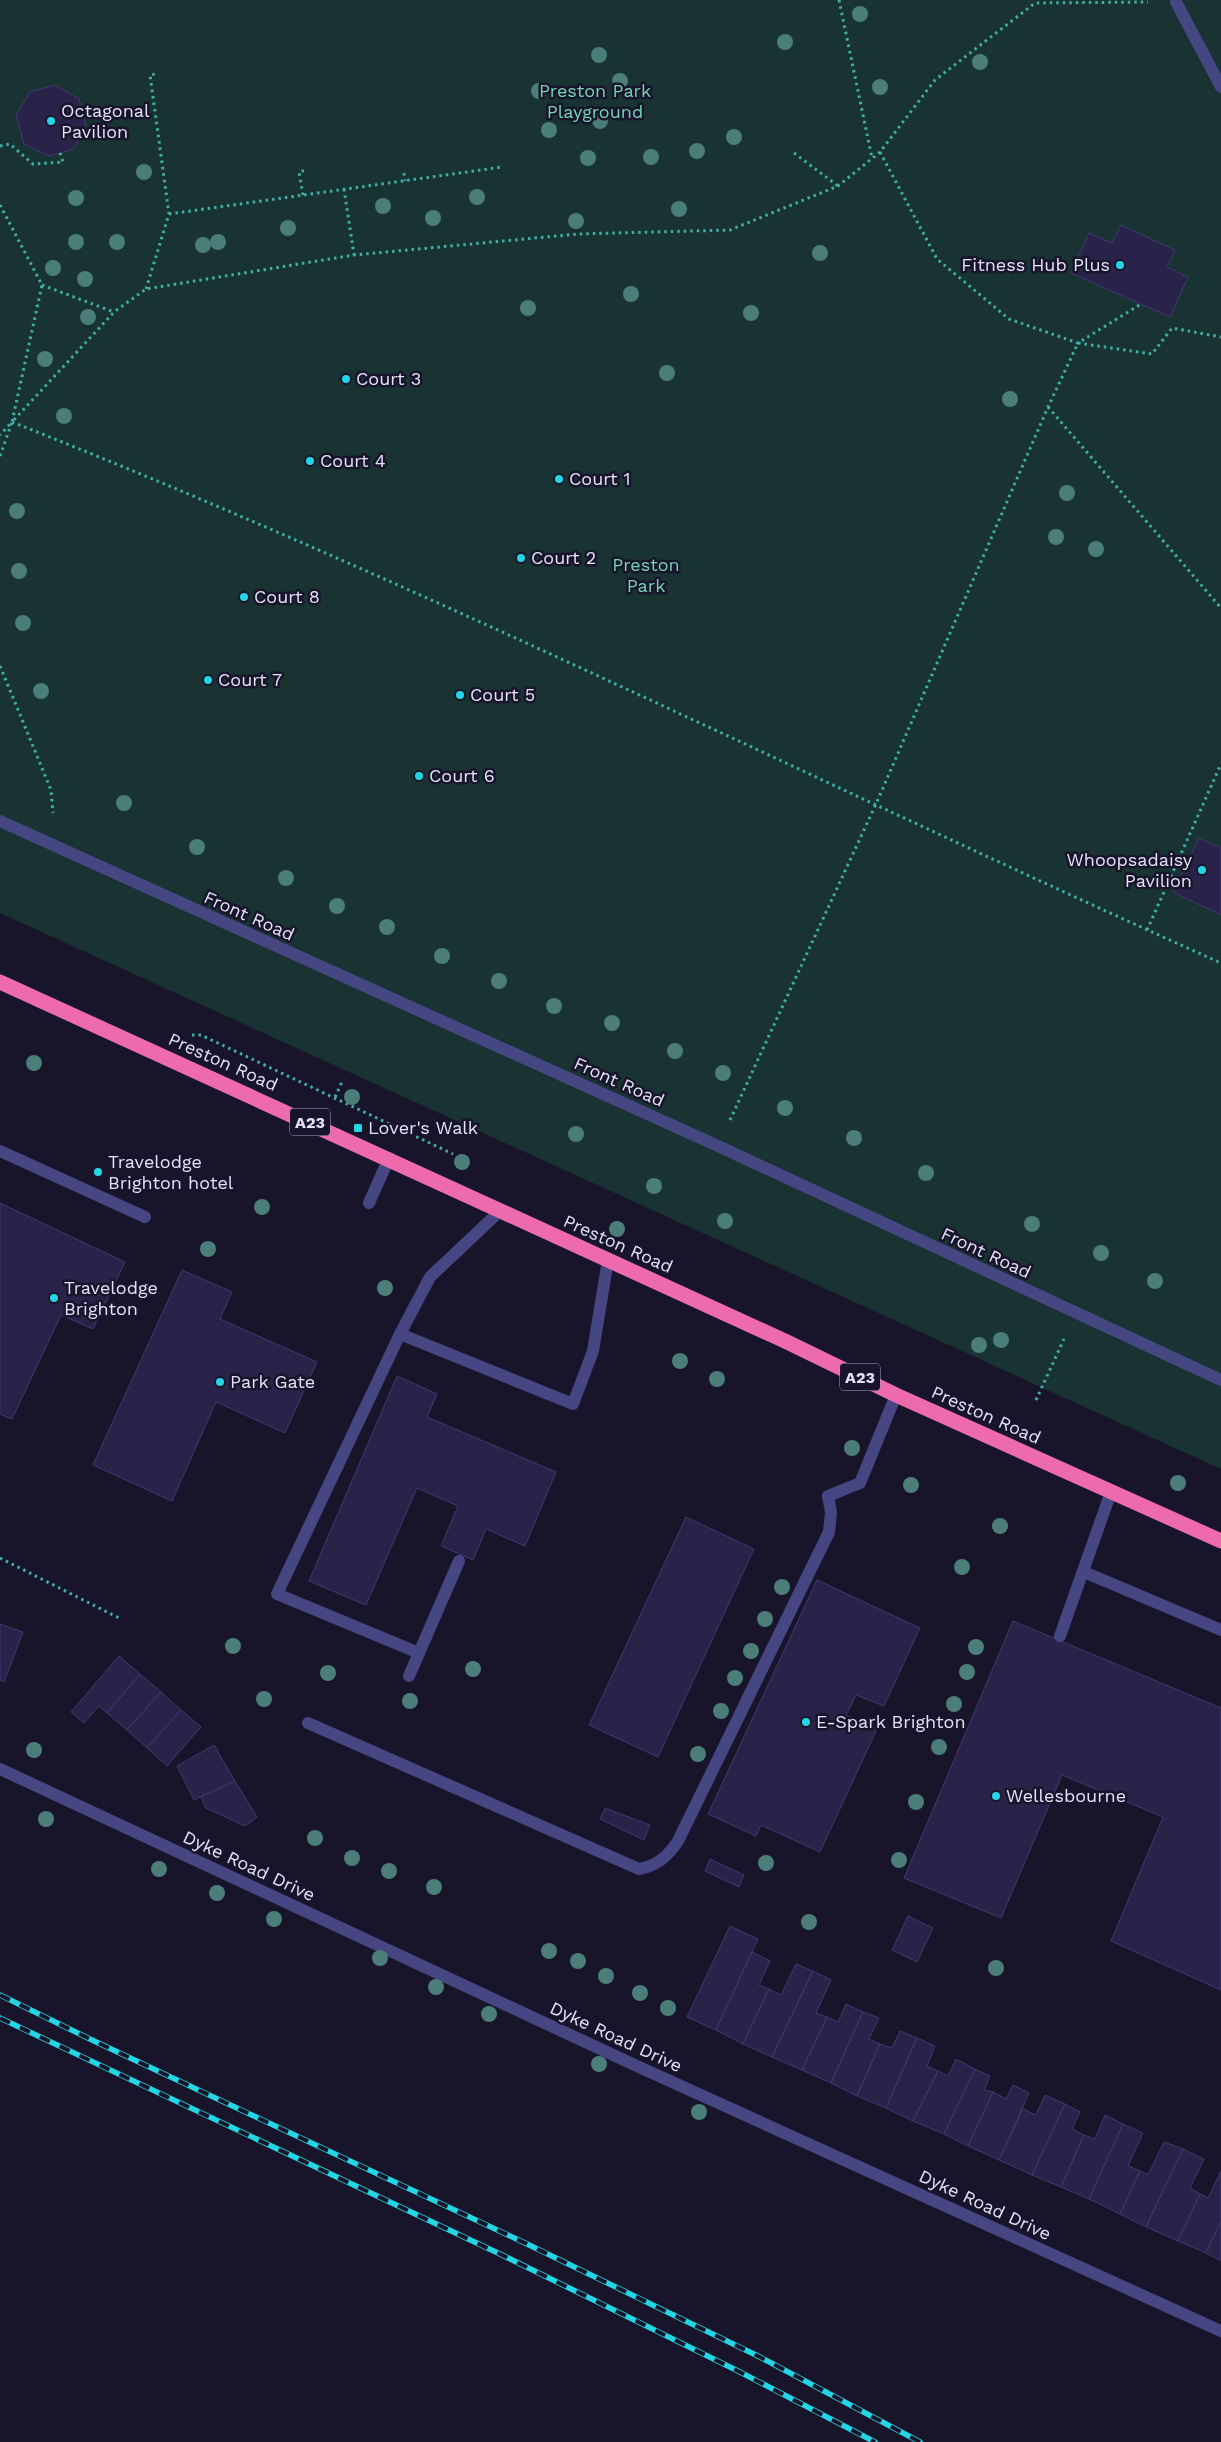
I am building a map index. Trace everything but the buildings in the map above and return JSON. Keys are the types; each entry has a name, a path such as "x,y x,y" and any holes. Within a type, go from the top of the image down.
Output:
{"highway":[{"name":"Preston Road","path":"0,982 389,1158 500,1211 785,1341 896,1396 1221,1541"}],"street":[{"path":"1176,2 1221,87"},
{"name":"Front Road","path":"0,821 71,855 718,1146 1075,1314 1221,1380"},
{"path":"0,1151 145,1217"},
{"path":"369,1203 389,1158"},
{"path":"419,1653 277,1594 400,1334 430,1277 500,1211"},
{"path":"400,1334 573,1404 593,1351 608,1260"},
{"path":"308,1723 639,1869 656,1864 669,1854 678,1842 829,1532 831,1512 828,1496 860,1483 896,1396"},
{"path":"1060,1636 1111,1492"},
{"path":"410,1676 459,1561"},
{"path":"1084,1572 1221,1630"},
{"name":"Dyke Road Drive","path":"0,1769 570,2035 1221,2331"}],"path":[{"path":"838,0 872,158"},
{"path":"0,435 114,312 146,290 354,255 578,234 730,230 838,186 880,152 936,80 1035,3 1176,2"},
{"path":"146,290 169,214 150,75 156,74"},
{"path":"0,146 10,144 33,164 63,162 60,153"},
{"path":"794,152 838,186"},
{"path":"880,152 937,259 1009,319 1078,343 1152,354 1172,328 1221,337"},
{"path":"169,214 502,167"},
{"path":"303,195 299,172 306,170"},
{"path":"404,173 405,181"},
{"path":"344,189 354,255"},
{"path":"0,205 42,285 12,422 0,456"},
{"path":"42,285 114,312"},
{"path":"718,1146 876,804 1048,407 1078,343 1141,304"},
{"path":"1048,407 1221,608"},
{"path":"12,422 116,463 584,668 1221,963"},
{"path":"0,666 51,790 55,846"},
{"path":"1147,930 1221,764"},
{"path":"333,1103 342,1082"},
{"path":"1036,1400 1075,1314"},
{"path":"0,1558 119,1618"}],"green space":[{"name":"Preston Park","path":"0,0 1221,0 1221,1469 0,913"}],"railway":[{"path":"0,1995 525,2243 760,2357 920,2442"},
{"path":"0,2018 500,2254 738,2371 875,2442"}],"place":[{"name":"Octagonal Pavilion","path":"51,121"},
{"name":"Fitness Hub Plus","path":"1120,265"},
{"name":"Court 3","path":"346,379"},
{"name":"Court 4","path":"310,461"},
{"name":"Court 1","path":"559,479"},
{"name":"Court 2","path":"521,558"},
{"name":"Court 8","path":"244,597"},
{"name":"Court 7","path":"208,680"},
{"name":"Court 5","path":"460,695"},
{"name":"Court 6","path":"419,776"},
{"name":"Whoopsadaisy Pavilion","path":"1202,870"},
{"name":"Lover's Walk","path":"358,1128"},
{"name":"Travelodge Brighton hotel","path":"98,1172"},
{"name":"Travelodge Brighton","path":"54,1298"},
{"name":"Park Gate","path":"220,1382"},
{"name":"E-Spark Brighton","path":"806,1722"},
{"name":"Wellesbourne","path":"996,1796"}],"park label":[{"name":"Preston Park Playground","path":"595,101"}]}
